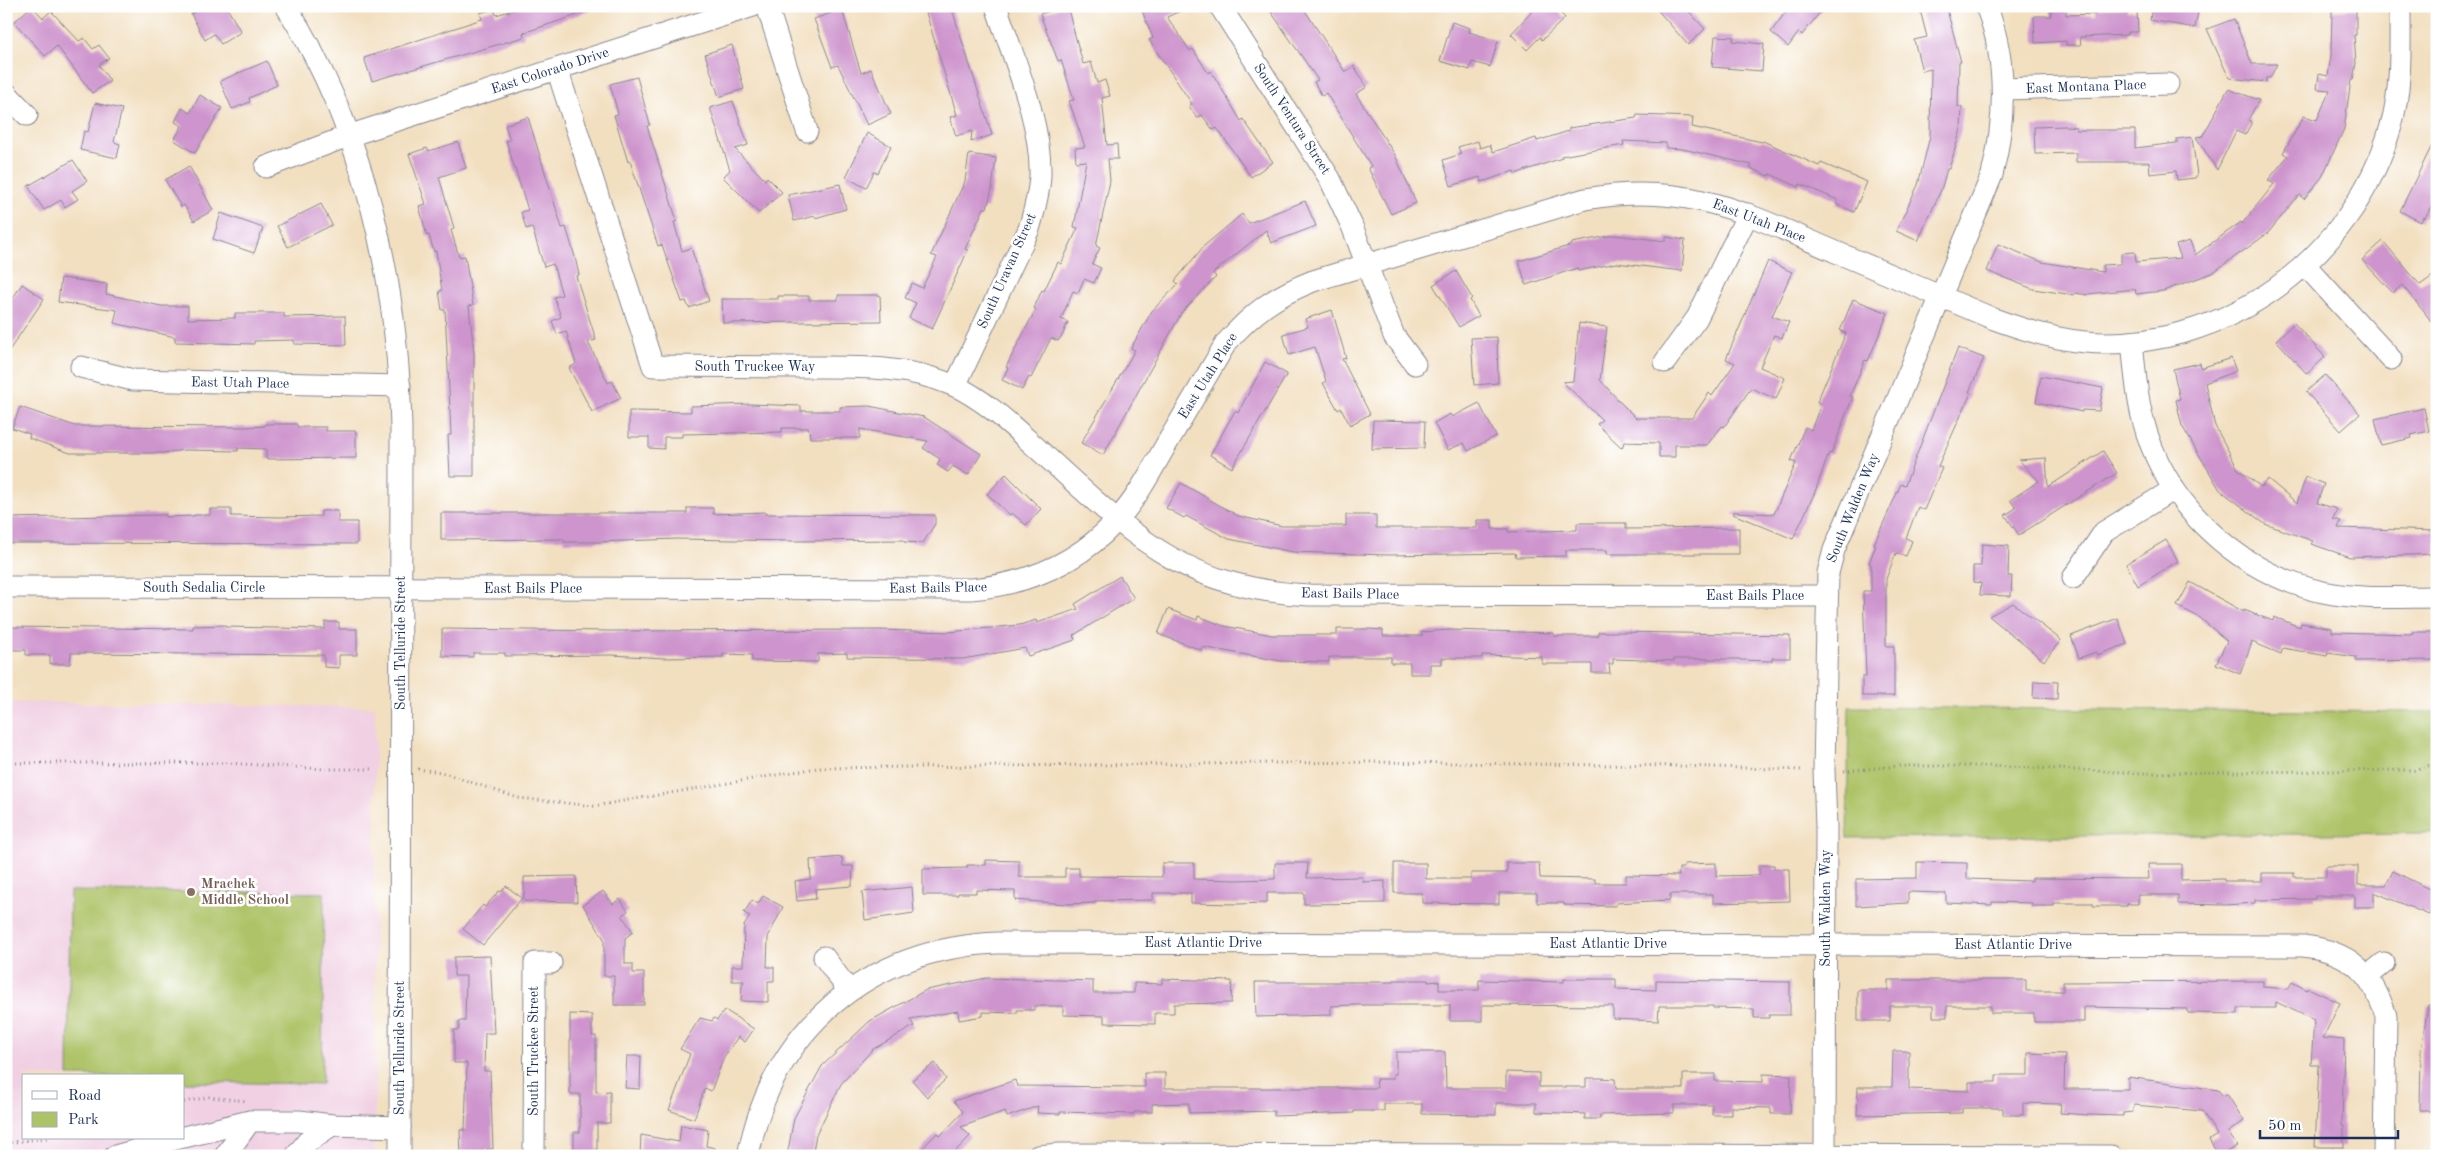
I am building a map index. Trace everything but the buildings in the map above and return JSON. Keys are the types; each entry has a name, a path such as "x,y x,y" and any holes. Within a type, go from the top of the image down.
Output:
{"street":[{"name":"South Telluride Street","path":"286,6 328,87 348,136 365,185 392,301 400,386 400,1156"},
{"name":"East Colorado Drive","path":"348,136 753,6"},
{"path":"767,6 807,130"},
{"name":"South Uravan Street","path":"955,386 1029,229 1036,204 1040,177 1039,151 1034,125 996,6"},
{"name":"South Ventura Street","path":"1220,6 1322,164 1352,226 1366,265"},
{"name":"South Walden Way","path":"1825,1155 1826,945 1824,770 1826,596 1828,573 1834,550 1992,175 2002,121 2003,89 1999,49 1986,6"},
{"name":"East Utah Place","path":"1117,520 1137,494 1226,343 1243,323 1264,306 1286,292 1366,265 1585,200 1612,194 1640,193 1681,196 1708,201 1748,214 2010,325 2056,338 2086,342 2132,342 2192,330 2221,320 2275,291 2306,266 2336,234 2354,209 2382,155 2397,96 2400,65 2400,6"},
{"name":"South Truckee Way","path":"557,69 652,366 881,367 935,378 955,386 980,401 1007,421 1117,520"},
{"name":"East Montana Place","path":"2003,89 2168,84"},
{"path":"6,93 27,115"},
{"path":"266,167 348,136"},
{"path":"1665,362 1697,318 1748,214"},
{"path":"1366,265 1394,336 1415,364"},
{"path":"2306,266 2391,359"},
{"path":"2132,342 2138,396 2143,421 2156,456 2174,489 2196,518 2223,544 2254,565 2300,585 2349,596 2437,597"},
{"name":"East Utah Place","path":"81,367 134,380 400,386"},
{"path":"2073,578 2104,532 2174,489"},
{"name":"East Bails Place","path":"401,588 971,589 1001,585 1046,572 1075,556 1117,520 1146,544 1192,570 1249,588 1279,593 1826,596"},
{"name":"South Sedalia Circle","path":"6,587 401,588"},
{"name":"East Atlantic Drive","path":"748,1156 762,1104 785,1057 810,1026 849,991 895,964 932,952 989,943 2303,946 2333,952 2352,962 2368,976 2379,995 2386,1016 2384,1156"},
{"path":"824,956 849,991"},
{"name":"South Truckee Street","path":"534,1156 535,963 551,963"},
{"path":"2368,976 2384,963"},
{"path":"185,1137 250,1121 298,1121 332,1125 400,1127"},
{"path":"225,1156 250,1121"},
{"path":"296,1156 307,1142 332,1125"},
{"path":"115,1156 172,1140"},
{"path":"1038,1156 1060,1154 2111,1156"}],"path":[{"path":"417,769 441,772 518,798 594,806 817,768 1373,762 1681,766 1804,770"},
{"path":"6,763 226,763 325,769 373,769"},
{"path":"1838,770 1900,766 2144,773 2414,770 2437,763"},
{"path":"6,1143 31,1140"}],"shaded area":[{"name":"Mrachek Middle School","path":"6,702 375,707 375,1156 6,1156"}],"green space":[{"path":"1849,707 2437,712 2437,833 1847,838"},
{"path":"70,891 324,893 322,1084 185,1082 185,1074 68,1074"}],"place":[{"name":"Mrachek Middle School","path":"191,892"}]}
